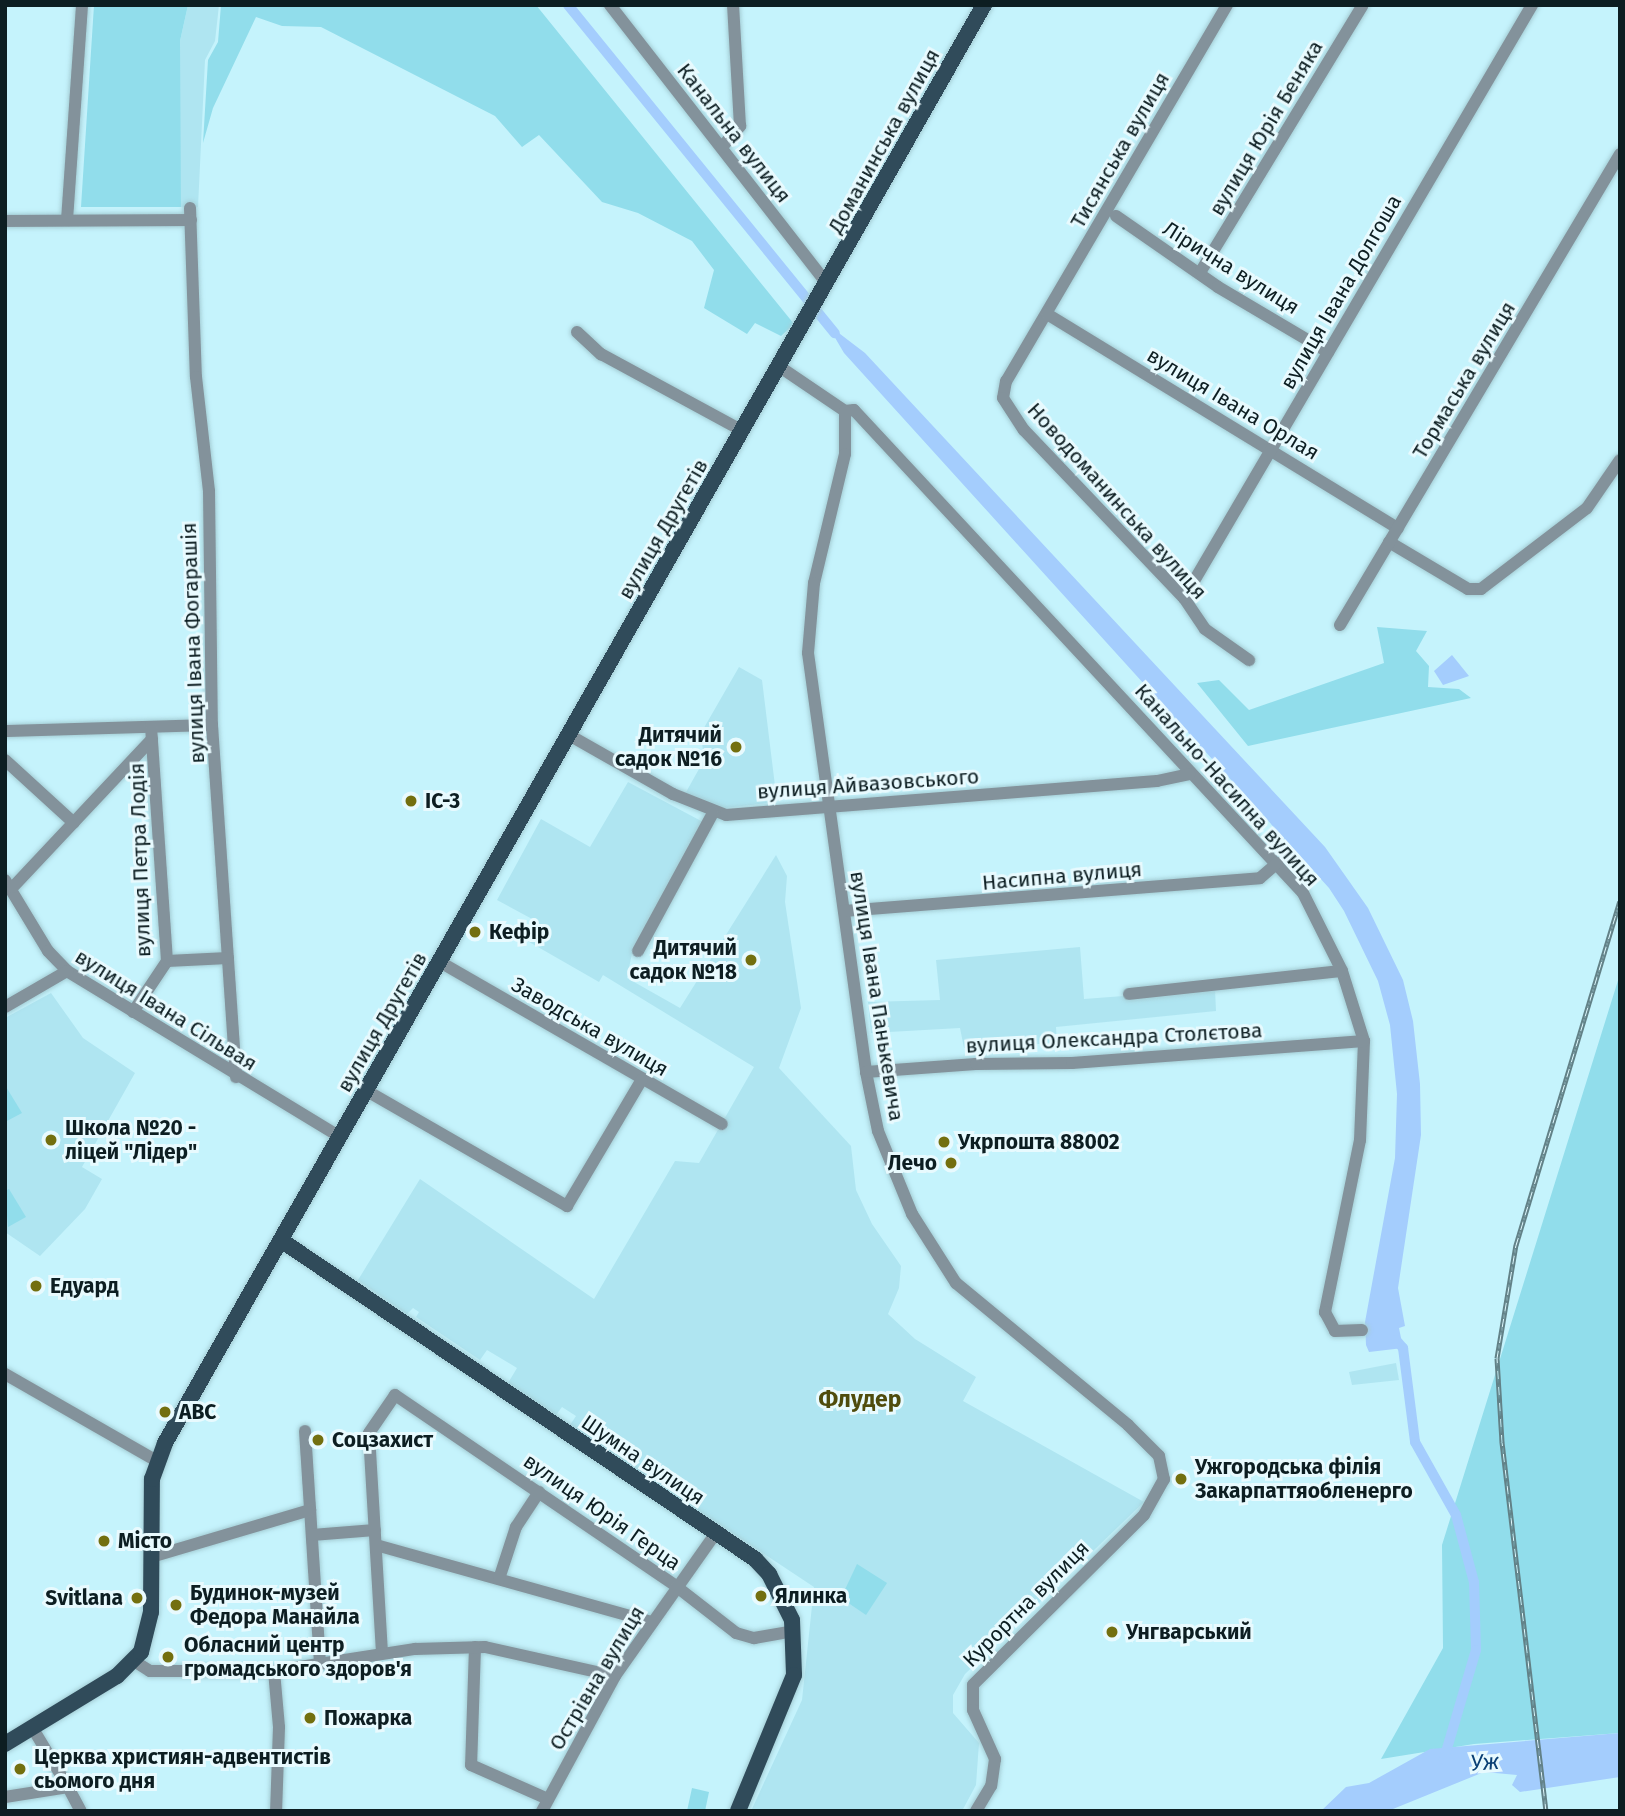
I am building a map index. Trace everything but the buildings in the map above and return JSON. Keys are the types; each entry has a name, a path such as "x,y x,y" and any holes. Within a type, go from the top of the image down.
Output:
{"main road":[{"name":"Доманинська вулиця","path":"807,320 984,5"},
{"name":"вулиця Другетів","path":"134,1661 150,1627 150,1497 156,1461 807,320"},
{"name":"Шумна вулиця","path":"282,1241 715,1534 769,1574 784,1598 793,1631 795,1657 789,1694 738,1811"},
{"path":"5,1744 134,1661"}],"street":[{"path":"5,221 67,220 82,5"},
{"name":"Канальна вулиця","path":"610,5 722,147 824,290"},
{"path":"722,147 740,126 733,5"},
{"name":"Тисянська вулиця","path":"1047,314 1227,5"},
{"name":"вулиця Юрія Беняка","path":"1201,271 1363,5"},
{"name":"вулиця Івана Долгоша","path":"1184,598 1532,5"},
{"name":"Тормаська вулиця","path":"1340,625 1620,154"},
{"name":"вулиця Івана Фогарашія","path":"67,220 190,214 196,377 209,491 212,725 236,1077"},
{"name":"Лірична вулиця","path":"1116,216 1133,232 1201,271 1218,287 1328,352"},
{"name":"вулиця Івана Орлая","path":"1047,314 1398,528"},
{"name":"Новодоманинська вулиця","path":"1047,314 1006,381 1005,404 1024,430 1184,598 1205,629 1248,660"},
{"path":"577,332 601,354 743,431"},
{"name":"Канально-Насипна вулиця","path":"780,367 845,411 854,410 1189,774 1303,893 1342,971 1364,1041 1360,1140 1325,1312 1335,1331 1362,1330"},
{"name":"вулиця Івана Панькевича","path":"845,411 845,454 820,550 808,625 829,806 866,1072 893,1174 951,1277 979,1306 1034,1346 1145,1441 1159,1457 1164,1479"},
{"path":"1389,542 1468,589 1481,589 1587,508 1620,460"},
{"path":"5,731 151,734 212,725"},
{"path":"9,883 74,823 151,734"},
{"name":"вулиця Петра Лодія","path":"133,1012 167,961 151,734"},
{"path":"569,735 713,813 638,951"},
{"path":"5,760 74,823"},
{"name":"вулиця Айвазовського","path":"713,813 1157,781 1189,774"},
{"name":"Насипна вулиця","path":"844,911 1260,878 1277,863"},
{"name":"вулиця Івана Сільвая","path":"9,883 48,951 67,971 236,1077 340,1138"},
{"path":"167,961 228,958"},
{"name":"Заводська вулиця","path":"440,962 722,1124"},
{"path":"5,1007 67,971"},
{"path":"1129,994 1342,971"},
{"name":"вулиця Олександра Столєтова","path":"866,1072 976,1064 1072,1063 1364,1041"},
{"path":"367,1091 567,1206 642,1079"},
{"path":"5,1374 156,1461"},
{"name":"вулиця Юрія Герца","path":"375,1530 369,1433 395,1395 677,1587 736,1633 754,1638 793,1631"},
{"path":"305,1431 320,1663"},
{"name":"Курортна вулиця","path":"976,1811 990,1786 995,1759 973,1710 973,1685 1144,1515 1164,1479"},
{"path":"499,1578 516,1527 539,1492"},
{"path":"151,1557 310,1510"},
{"path":"312,1535 375,1530 382,1653"},
{"name":"Острівна вулиця","path":"545,1805 615,1676 715,1534"},
{"path":"376,1545 652,1622"},
{"path":"475,1647 471,1765 545,1805"},
{"path":"134,1661 150,1671 274,1671 382,1653 475,1647 615,1676"},
{"path":"274,1671 279,1727 276,1811"},
{"path":"32,1727 81,1811"},
{"path":"5,1797 68,1787"}],"shaded area":[{"path":"94,5 188,5 180,41 181,207 81,207"},
{"path":"188,5 219,5 215,41 205,60 198,207 190,208 181,207 179,132 180,41"},
{"path":"221,5 536,5 794,324 781,336 755,323 747,334 704,308 714,270 692,241 638,213 602,202 539,135 522,147 495,116 321,27 282,26 256,17 213,108 203,143 208,60 218,42"},
{"path":"1377,627 1427,631 1416,651 1429,666 1428,687 1459,689 1471,698 1248,746 1197,683 1219,680 1249,710 1384,663"},
{"name":"Дитячий садок №16","path":"739,667 762,680 777,802 724,808 685,794 704,760 701,733"},
{"path":"628,782 703,822 632,953 627,978 680,1008 776,855 787,876 785,902 801,1008 779,1068 851,1146 856,1190 872,1224 901,1266 899,1288 888,1314 915,1339 976,1377 963,1401 1144,1502 965,1674 953,1695 953,1713 979,1743 976,1785 962,1811 751,1811 802,1700 814,1587 570,1425 576,1416 562,1407 556,1415 508,1383 517,1368 487,1350 480,1360 416,1317 419,1312 413,1308 407,1314 358,1280 420,1179 594,1299 675,1161 699,1163 754,1067 603,975 599,982 524,939 534,920 497,900 541,819 590,847"},
{"path":"1080,947 1084,999 1215,989 1216,1011 1056,1027 1057,1043 964,1048 960,1028 871,1033 868,1002 940,1000 936,960"},
{"path":"1620,974 1620,1733 1474,1744 1381,1759 1443,1648 1442,1545"},
{"name":"Школа №20 - ліцей \"Лідер\"","path":"51,993 83,1038 135,1073 82,1167 102,1179 85,1209 40,1256 5,1232 5,1018"},
{"path":"5,1085 22,1113 5,1122"},
{"path":"9,1189 26,1217 8,1227 5,1191"},
{"path":"1396,1363 1399,1380 1352,1385 1349,1372"},
{"path":"857,1564 887,1583 866,1615 841,1598"},
{"path":"692,1788 709,1792 705,1811 687,1811"}],"water":[{"path":"827,324 865,353 1325,847 1368,908 1403,980 1413,1021 1420,1084 1421,1135 1398,1288 1405,1326 1399,1328 1403,1348 1369,1352 1366,1345 1365,1322 1395,1158 1397,1094 1390,1025 1378,981 1344,911 1329,888 844,353"},
{"path":"1452,655 1469,676 1443,685 1434,671"},
{"name":"Уж","path":"1620,1733 1620,1777 1520,1792 1512,1785 1517,1775 1484,1772 1388,1811 1321,1811 1346,1787 1369,1783 1430,1749"}],"waterway":[{"path":"568,5 835,333"},
{"path":"1396,1340 1403,1348 1415,1442 1456,1515 1474,1582 1476,1650 1444,1759"}],"railway":[{"path":"1546,1811 1502,1442 1497,1358 1516,1245 1620,901"}],"place":[{"name":"Дитячий садок №16","path":"736,747"},
{"name":"ІС-3","path":"411,801"},
{"name":"Кефір","path":"475,932"},
{"name":"Дитячий садок №18","path":"751,960"},
{"name":"Школа №20 - ліцей \"Лідер\"","path":"51,1140"},
{"name":"Укрпошта 88002","path":"944,1142"},
{"name":"Лечо","path":"951,1163"},
{"name":"Едуард","path":"36,1286"},
{"name":"АВС","path":"165,1412"},
{"name":"Соцзахист","path":"318,1440"},
{"name":"Ужгородська філія Закарпаттяобленерго","path":"1181,1479"},
{"name":"Місто","path":"104,1541"},
{"name":"Ялинка","path":"761,1596"},
{"name":"Svitlana","path":"137,1598"},
{"name":"Будинок-музей Федора Манайла","path":"176,1605"},
{"name":"Унгварський","path":"1112,1632"},
{"name":"Обласний центр громадського здоров'я","path":"168,1657"},
{"name":"Пожарка","path":"310,1718"},
{"name":"Церква християн-адвентистів сьомого дня","path":"20,1769"}],"district":[{"name":"Флудер","path":"860,1399"}]}
